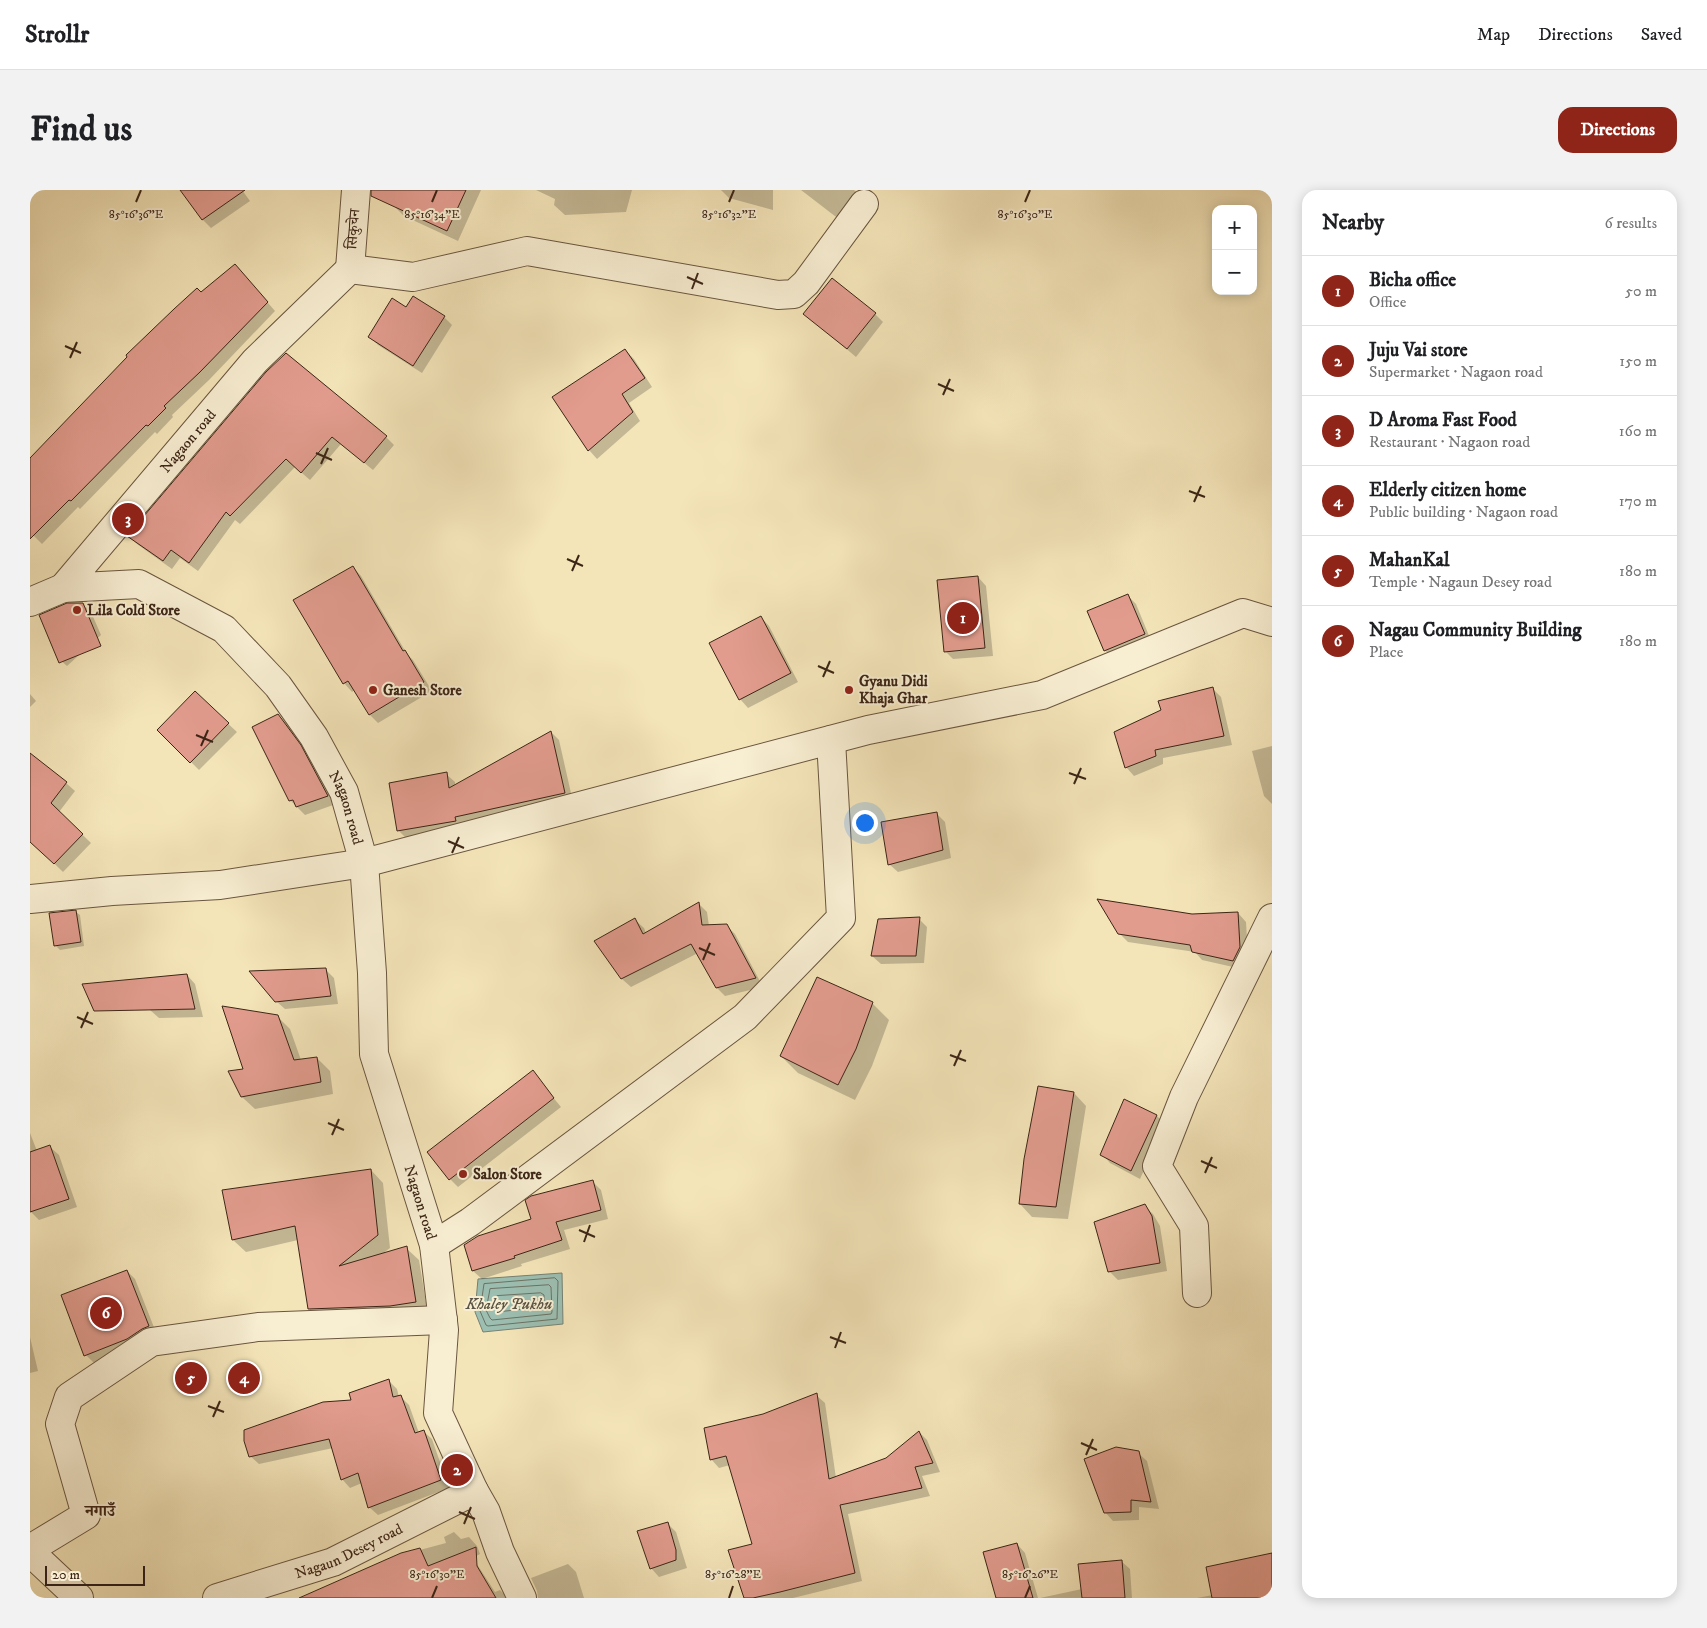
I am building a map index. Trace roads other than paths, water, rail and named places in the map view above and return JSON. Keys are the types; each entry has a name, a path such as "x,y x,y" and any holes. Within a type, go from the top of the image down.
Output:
{"street":[{"name":"सिकुचेन","path":"350,269 356,190"},
{"path":"350,269 413,277 527,251 778,296 794,294 806,283 864,204"},
{"name":"Nagaon road","path":"63,588 255,361 350,269"},
{"name":"Nagaon road","path":"63,588 139,584 224,629 278,686 314,737 344,792 364,863 372,973 374,1054 434,1244 443,1320 438,1413 474,1491 486,1512 500,1552 522,1598"},
{"path":"30,602 63,588"},
{"path":"30,899 112,891 220,885 364,863 868,730 1042,695 1243,613 1272,622"},
{"path":"434,1244 470,1222 745,1017 841,918 832,740"},
{"path":"1198,1293 1194,1226 1157,1166 1184,1097 1272,918"},
{"path":"79,1598 30,1551 86,1514 60,1424 68,1397 151,1342 258,1327 443,1320"},
{"name":"Nagaun Desey road","path":"217,1598 333,1562 474,1491"}],"water":[{"name":"Khaley Pukhu","path":"562,1273 563,1324 483,1332 475,1312 478,1279"}],"place":[{"name":"D Aroma Fast Food","path":"128,519"},
{"name":"Lila Cold Store","path":"77,610"},
{"name":"Bicha office","path":"963,618"},
{"name":"Ganesh Store","path":"373,690"},
{"name":"Gyanu Didi Khaja Ghar","path":"849,690"},
{"name":"Salon Store","path":"463,1174"},
{"name":"Nagau Community Building","path":"106,1313"},
{"name":"MahanKal","path":"191,1378"},
{"name":"Elderly citizen home","path":"244,1378"},
{"name":"Juju Vai store","path":"457,1470"}],"district":[{"name":"नगाउँ","path":"100,1510"}]}
